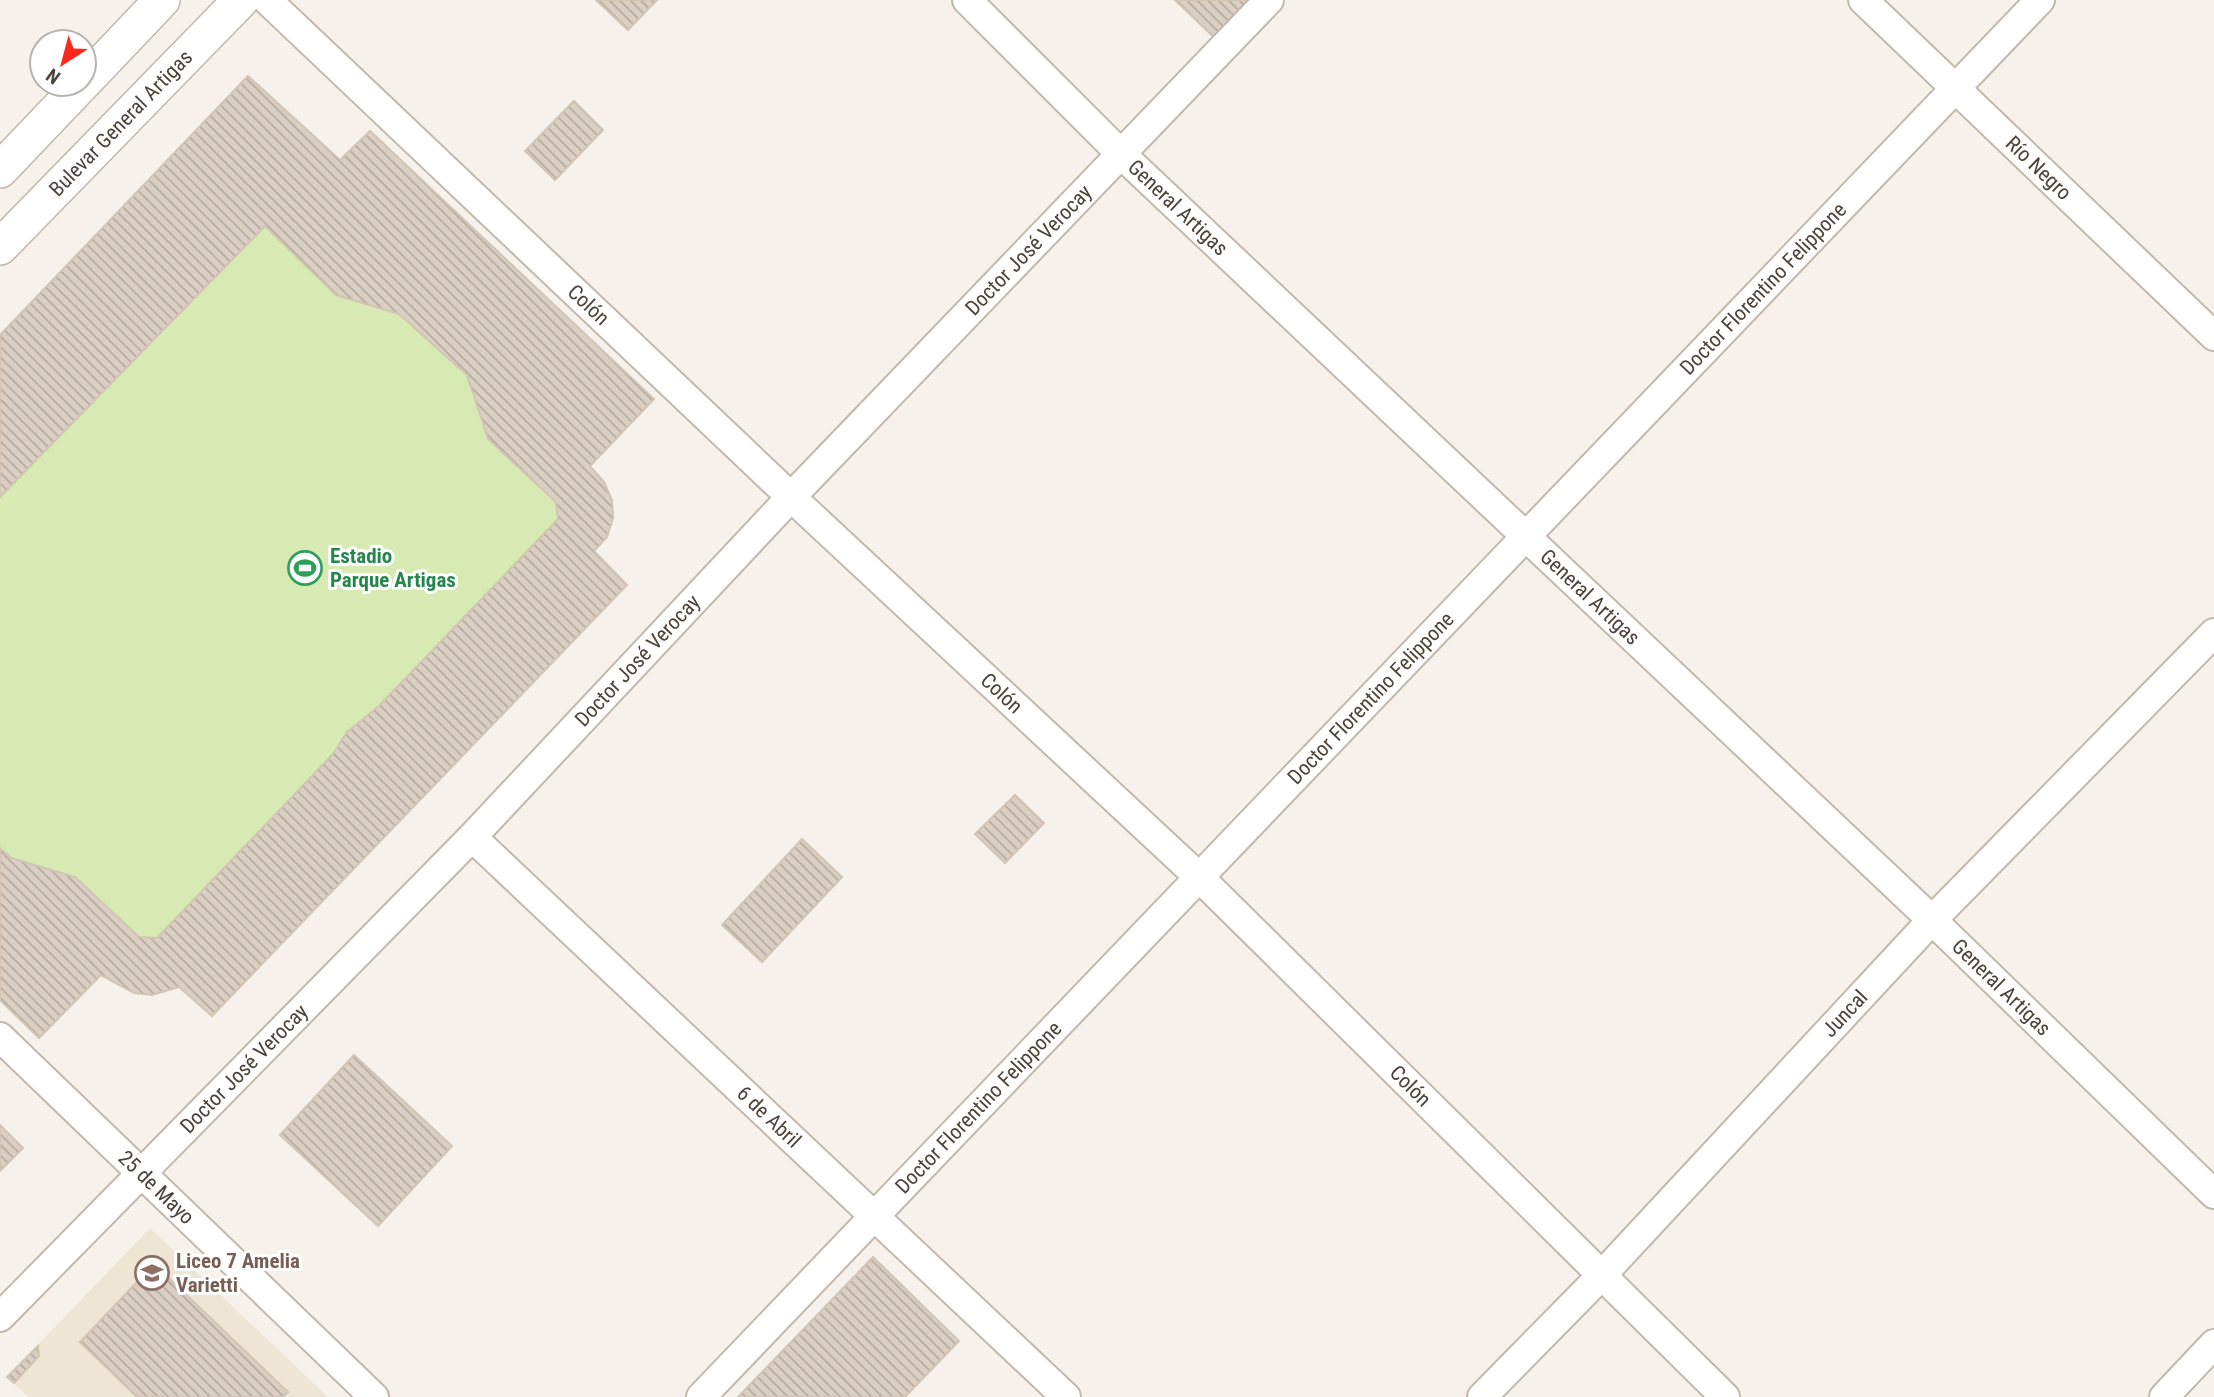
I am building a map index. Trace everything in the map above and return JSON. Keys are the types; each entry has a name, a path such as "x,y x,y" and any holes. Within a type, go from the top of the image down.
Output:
{"street":[{"path":"98,67 162,0"},
{"name":"Bulevar General Artigas","path":"0,247 241,0"},
{"name":"Colón","path":"267,0 791,497 1200,878 1725,1397"},
{"name":"General Artigas","path":"967,0 1121,154 1933,920 2214,1194"},
{"name":"Doctor José Verocay","path":"0,1317 472,837 791,497 1269,0"},
{"name":"Río Negro","path":"1863,0 2214,336"},
{"name":"Doctor Florentino Felippone","path":"701,1397 2040,0"},
{"path":"0,170 69,98"},
{"name":"Juncal","path":"1482,1397 1601,1276 1933,920 2214,633"},
{"name":"6 de Abril","path":"472,837 873,1218 1066,1397"},
{"name":"25 de Mayo","path":"0,1037 374,1397"},
{"path":"2164,1397 2214,1344"}],"shaded area":[{"name":"Liceo 7 Amelia Varietti","path":"150,1228 328,1397 28,1397 7,1377"}],"green space":[{"name":"Estadio Parque Artigas","path":"370,131 654,399 590,466 606,488 613,508 609,529 594,552 627,585 212,1016 179,987 168,991 139,992 101,975 39,1038 0,1000 0,335 340,160"}],"building":[{"path":"596,0 657,0 628,30"},
{"path":"1175,0 1257,0 1218,41"},
{"path":"248,76 340,160 370,131 654,399 590,466 604,482 612,500 613,518 607,537 594,551 627,585 212,1016 179,987 152,995 134,993 101,975 39,1038 0,1000 0,848 11,858 75,877 139,937 157,938 333,754 347,732 379,706 558,519 556,502 488,439 467,375 399,314 336,295 265,226 0,497 0,335"},
{"path":"574,101 603,130 555,180 525,151"},
{"path":"1015,795 1044,823 1005,863 975,834"},
{"path":"802,839 842,877 762,962 722,925"},
{"path":"354,1055 452,1146 378,1226 280,1135"},
{"path":"0,1125 23,1148 0,1171"},
{"path":"873,1257 959,1341 905,1397 738,1397"},
{"path":"154,1264 288,1392 283,1397 137,1397 80,1342"},
{"path":"38,1346 39,1356 14,1383 7,1377"}],"place":[{"name":"Estadio Parque Artigas","path":"305,568"},
{"name":"Liceo 7 Amelia Varietti","path":"152,1273"}]}
